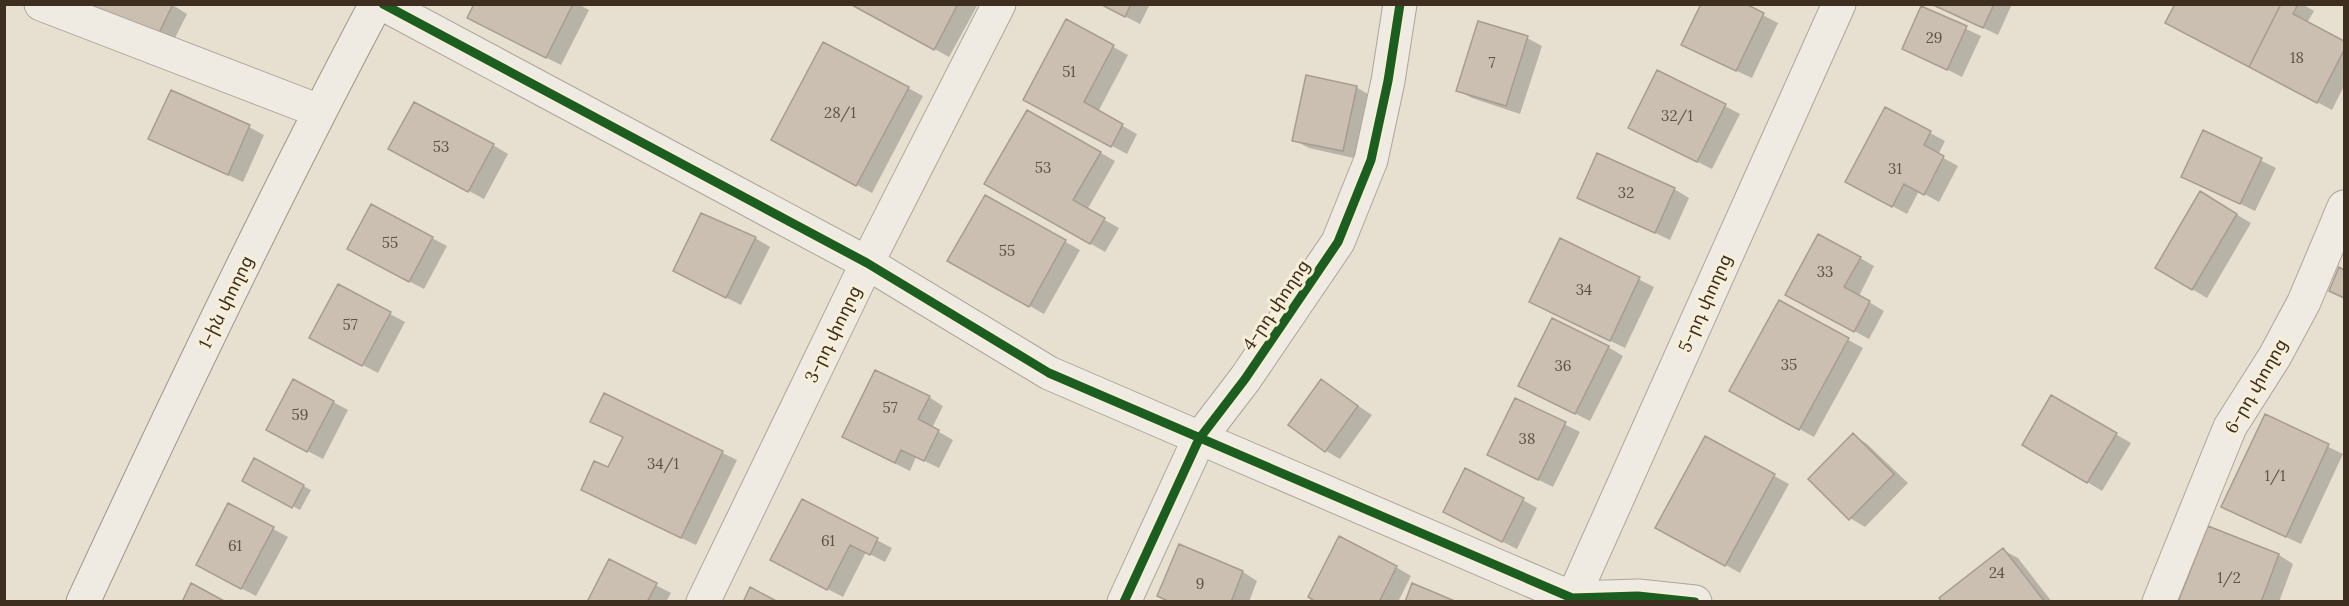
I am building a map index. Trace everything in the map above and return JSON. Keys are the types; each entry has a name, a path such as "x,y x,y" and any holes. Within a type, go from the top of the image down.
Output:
{"street":[{"path":"41,4 319,111"},
{"name":"1-ին փողոց","path":"83,602 319,111 376,4"},
{"path":"383,4 867,263 1049,373 1571,600 1638,596 1695,602"},
{"name":"3-րդ փողոց","path":"703,602 867,263 999,4"},
{"name":"4-րդ փողոց","path":"1124,602 1199,439 1245,379 1338,242 1371,160 1388,81 1400,4"},
{"name":"5-րդ փողոց","path":"1571,600 1839,4"},
{"name":"6-րդ փողոց","path":"2159,602 2230,427 2275,356 2304,302 2344,207"}],"building":[{"path":"82,4 173,4 155,41"},
{"path":"474,4 573,4 546,58 467,18"},
{"path":"850,4 958,4 934,50"},
{"path":"1100,4 1131,4 1125,17"},
{"path":"1701,4 1746,4 1764,13 1736,71 1681,45"},
{"path":"1931,4 1994,4 1983,28"},
{"path":"2175,4 2281,4 2249,67 2165,23"},
{"path":"2281,4 2298,4 2293,14 2344,41 2344,50 2317,103 2249,67"},
{"path":"1921,6 1967,26 1947,70 1902,49"},
{"path":"1066,19 1114,45 1084,102 1123,124 1111,147 1023,100"},
{"path":"1478,21 1528,36 1506,106 1456,91"},
{"path":"823,42 909,87 856,186 771,140"},
{"path":"1657,70 1726,104 1697,162 1628,128"},
{"path":"1306,75 1357,86 1343,151 1292,141"},
{"path":"171,90 250,125 228,175 148,139"},
{"path":"414,102 494,144 468,192 388,149"},
{"path":"1885,107 1931,131 1924,145 1944,156 1924,195 1904,184 1892,207 1845,182"},
{"path":"1027,110 1101,152 1073,200 1105,218 1090,244 984,184"},
{"path":"2203,130 2262,158 2240,204 2181,177"},
{"path":"1597,153 1675,188 1655,233 1577,198"},
{"path":"2200,191 2237,214 2192,290 2155,268"},
{"path":"985,195 1066,240 1029,307 947,261"},
{"path":"371,204 433,237 409,282 347,249"},
{"path":"701,213 756,237 726,298 673,271"},
{"path":"1818,234 1861,257 1844,287 1870,301 1854,332 1785,295"},
{"path":"1560,238 1640,277 1610,341 1529,302"},
{"path":"2339,267 2344,270 2344,298 2329,291"},
{"path":"338,284 391,312 362,366 309,338"},
{"path":"1779,300 1849,338 1799,430 1729,391"},
{"path":"1552,318 1609,346 1575,414 1518,386"},
{"path":"875,370 930,396 918,419 939,430 924,461 901,450 895,463 842,437"},
{"path":"293,379 334,401 307,452 266,430"},
{"path":"1321,379 1358,406 1325,452 1288,425"},
{"path":"604,393 723,451 681,538 581,490 594,461 608,467 623,437 590,422"},
{"path":"2051,395 2117,433 2087,483 2022,445"},
{"path":"1515,398 1566,422 1538,480 1487,455"},
{"path":"2265,414 2329,444 2286,537 2221,507"},
{"path":"1853,433 1894,474 1849,520 1808,479"},
{"path":"1705,436 1775,474 1725,566 1655,528"},
{"path":"254,458 304,485 292,508 242,481"},
{"path":"1465,468 1524,498 1502,542 1443,512"},
{"path":"802,499 878,538 870,555 850,545 827,590 770,560"},
{"path":"228,503 274,527 241,589 196,565"},
{"path":"2208,526 2279,554 2261,602 2178,602"},
{"path":"1339,536 1397,566 1379,602 1316,602 1308,597"},
{"path":"1179,544 1243,571 1231,602 1170,602 1157,596"},
{"path":"2003,548 2045,602 1942,602 1939,598"},
{"path":"609,559 657,583 647,602 587,602"},
{"path":"191,583 226,602 182,602"},
{"path":"1412,583 1457,602 1405,602"},
{"path":"750,587 778,602 743,602"}],"cycle path":[{"path":"383,4 867,263 1049,373 1572,598 1638,596 1695,602"},
{"path":"1124,602 1199,439 1245,379 1338,242 1371,160 1388,81 1400,4"}]}
